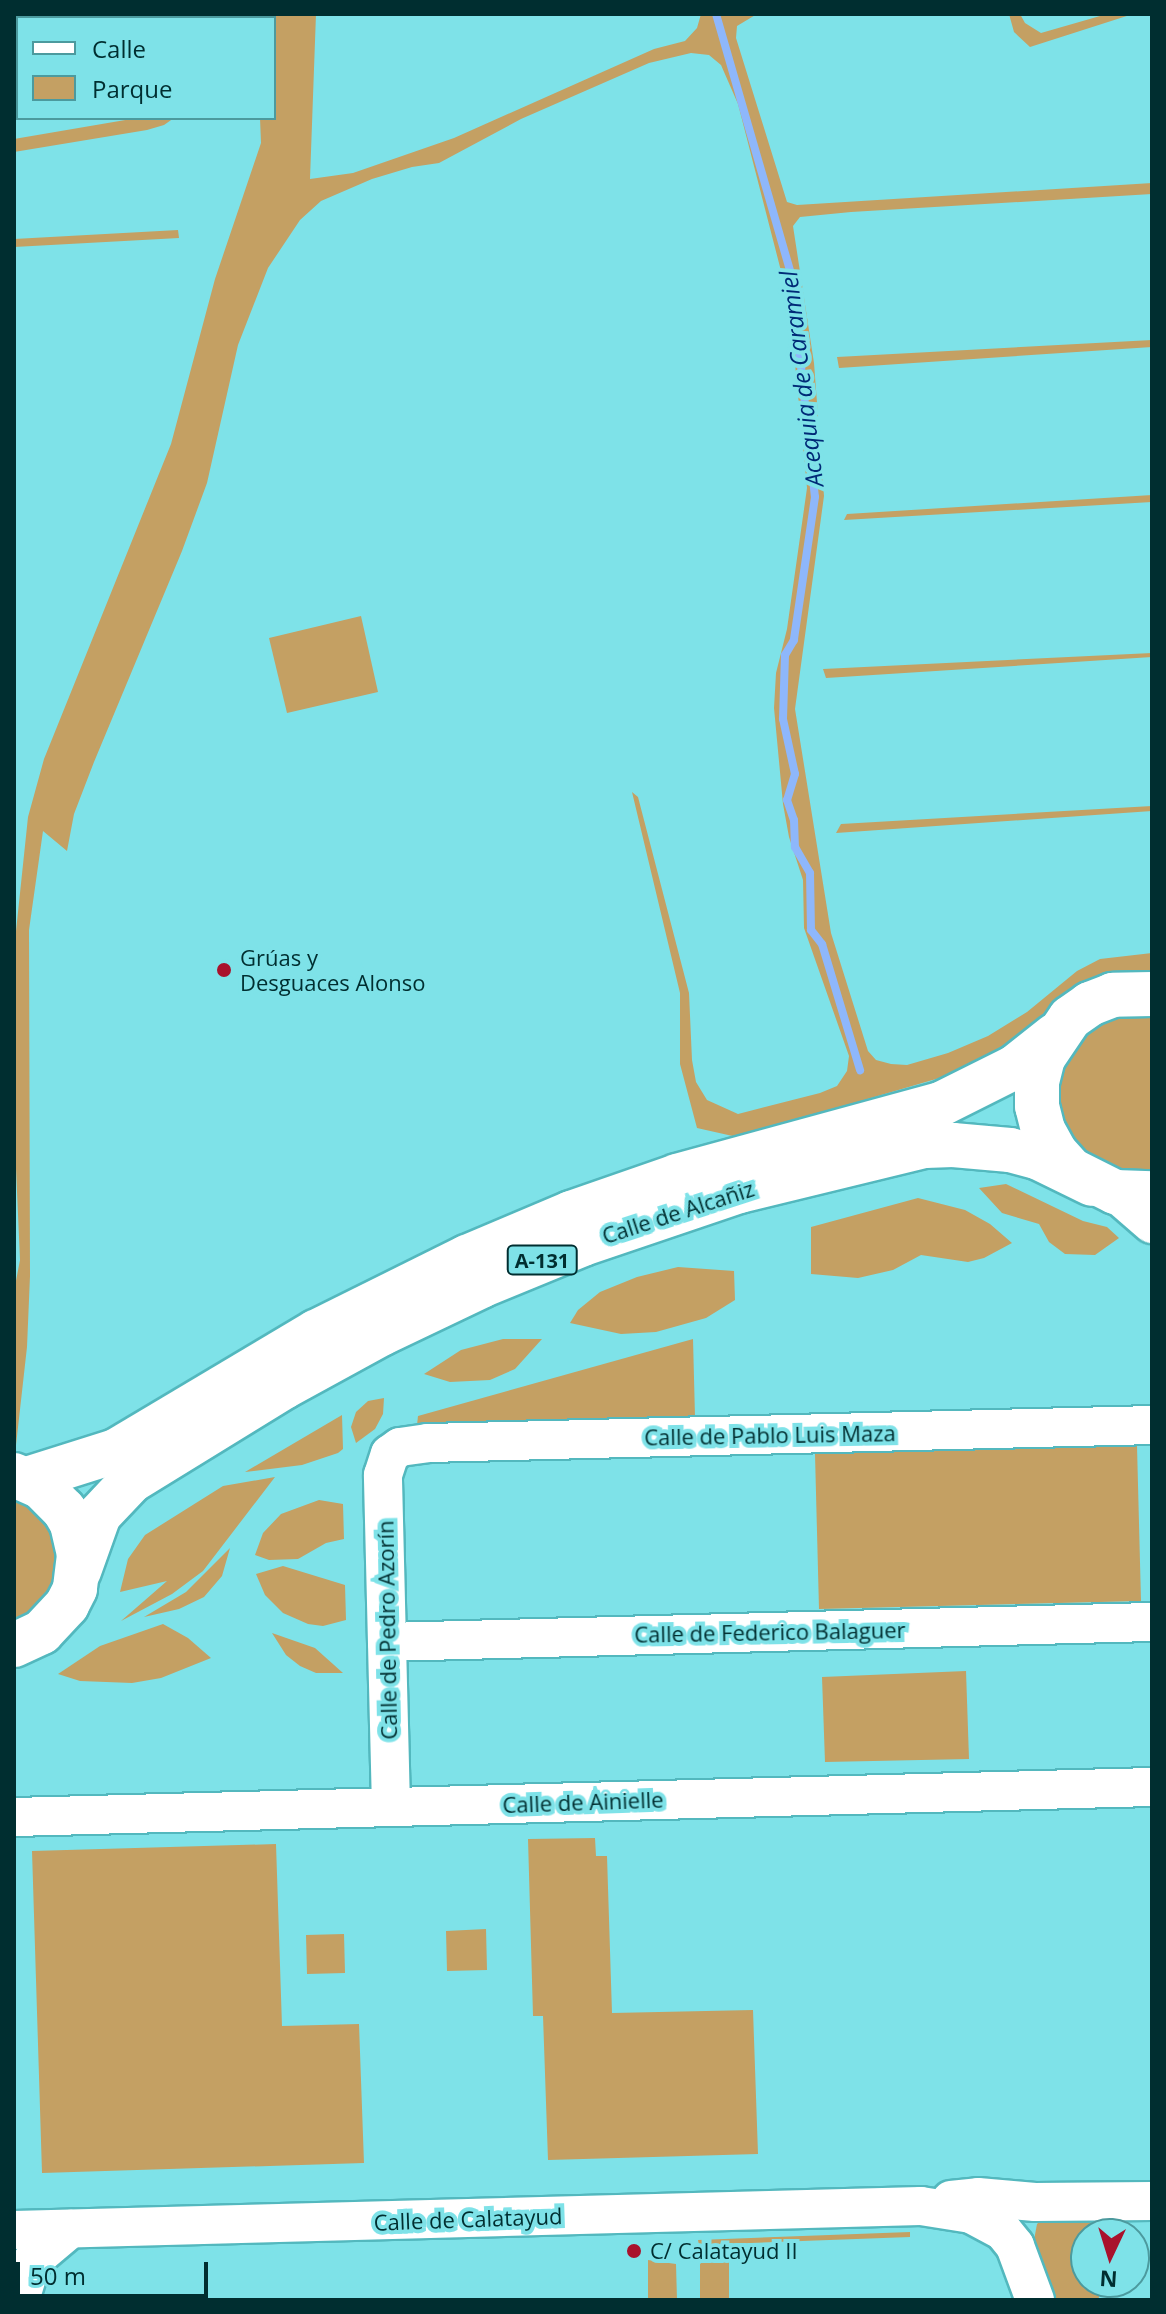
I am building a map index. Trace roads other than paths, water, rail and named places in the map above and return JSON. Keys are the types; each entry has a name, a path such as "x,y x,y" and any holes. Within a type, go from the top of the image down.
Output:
{"main road":[{"name":"A-131","path":"1120,1190 1071,1170 1055,1152 1043,1130 1037,1106 1037,1082 1043,1058 1054,1036 1070,1018 1090,1004 1113,995 1152,994"},
{"name":"Calle de Alcañiz","path":"20,1477 116,1451 329,1325 493,1245 677,1176 941,1104 1015,1067 1054,1036"},
{"name":"Calle de Alcañiz","path":"79,1571 99,1515 131,1481 284,1387 381,1334 481,1286 583,1244 740,1191 925,1146 1010,1150 1037,1157 1120,1190"},
{"name":"A-131","path":"14,1645 42,1632 56,1620 67,1605 79,1571 72,1524 53,1497 20,1477"}],"street":[{"path":"1120,1190 1152,1224"},
{"name":"Calle de Pablo Luis Maza","path":"390,1454 400,1447 420,1443 1152,1425"},
{"name":"Calle de Pedro Azorín","path":"390,1454 383,1475 391,1807"},
{"name":"Calle de Federico Balaguer","path":"387,1642 1152,1622"},
{"name":"Calle de Ainielle","path":"14,1817 1152,1787"},
{"name":"Calle de Calatayud","path":"14,2230 921,2206 978,2197 1035,2202 1152,2201"},
{"name":"Calle de Calatayud","path":"921,2206 954,2210 988,2221 1015,2246 1032,2300"},
{"path":"19,2300 32,2261 70,2229"},
{"path":"14,2271 19,2300"}],"waterway":[{"name":"Acequia de Caramiel","path":"716,14 791,273 815,497 794,640 785,655 783,719 795,774 787,800 794,820 795,847 810,873 811,930 822,944 860,1070"}],"place":[{"name":"Grúas y Desguaces Alonso","path":"224,970"},
{"name":"C/ Calatayud II","path":"634,2251"}]}
